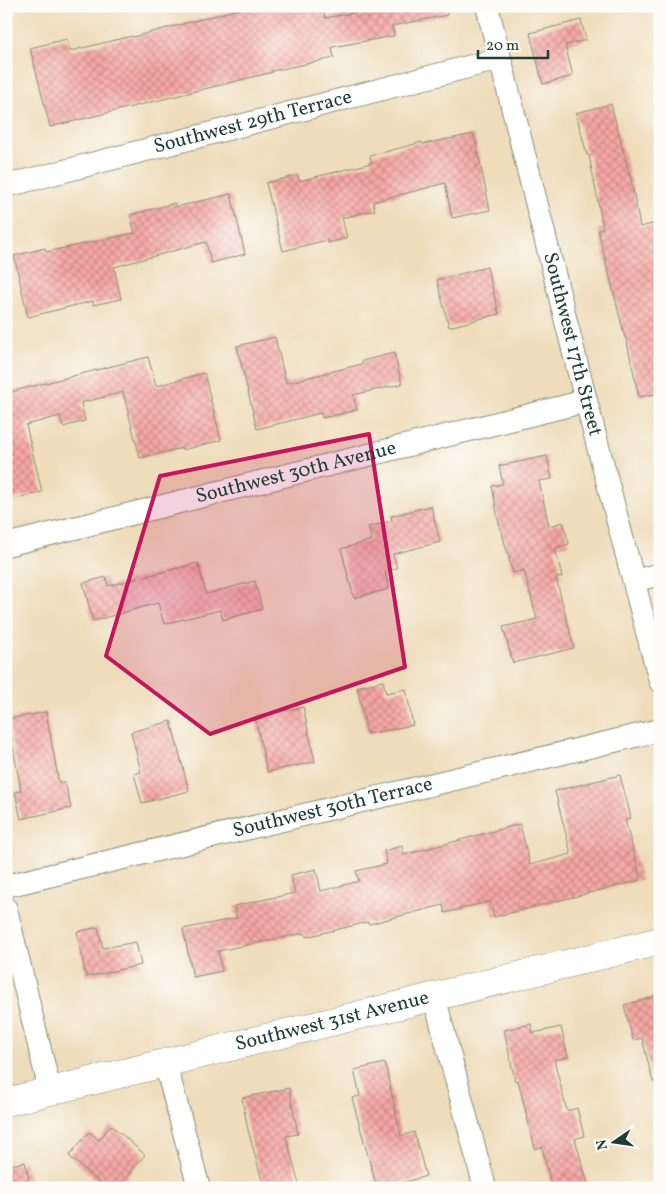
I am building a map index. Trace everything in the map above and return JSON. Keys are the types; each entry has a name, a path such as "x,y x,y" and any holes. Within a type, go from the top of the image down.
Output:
{"street":[{"name":"Southwest 17th Street","path":"486,6 586,401 660,680"},
{"name":"Southwest 29th Terrace","path":"6,186 499,59"},
{"name":"Southwest 30th Avenue","path":"6,545 586,401"},
{"path":"634,581 660,574"},
{"name":"Southwest 30th Terrace","path":"6,886 660,730"},
{"path":"6,909 50,1091"},
{"name":"Southwest 31st Avenue","path":"6,1102 660,941"},
{"path":"434,996 486,1188"},
{"path":"165,1062 200,1188"}],"highlighted area":[{"path":"369,434 405,667 210,734 106,656 160,476"}],"building":[{"path":"251,6 323,6 325,18 392,6 446,6 447,15 392,26 394,36 332,47 334,58 272,71 50,127 30,48 67,39 70,51 133,37"},
{"path":"581,20 586,40 565,45 573,76 543,84 530,33"},
{"path":"611,104 632,184 640,227 660,222 660,393 639,397 598,230 603,228 589,155 587,155 576,113"},
{"path":"474,134 490,210 452,218 445,183 373,202 375,210 342,218 347,238 328,243 327,240 283,251 266,183 298,175 299,181 372,163 370,156 422,142 423,144"},
{"path":"231,194 245,254 211,263 206,242 114,267 121,299 93,305 93,301 28,317 14,256 45,248 46,252 135,233 130,215 175,203 176,207"},
{"path":"487,267 499,314 449,327 437,280"},
{"path":"275,337 286,383 362,364 362,361 394,353 402,384 353,395 357,410 322,418 321,413 257,429 237,346"},
{"path":"148,357 156,386 204,373 221,440 183,450 182,448 140,458 123,392 81,403 85,421 63,427 60,416 26,425 42,492 6,501 6,393"},
{"path":"547,456 552,479 539,481 549,526 563,522 569,544 555,548 562,577 556,578 574,648 513,663 503,627 537,619 524,570 513,573 498,519 492,486 503,484 499,466"},
{"path":"431,506 440,542 393,554 397,568 385,572 389,589 354,598 341,549 372,540 368,527 392,521 391,516"},
{"path":"198,563 206,594 255,581 262,609 223,620 220,610 164,624 158,603 93,621 83,583 106,577 108,586"},
{"path":"383,681 386,693 406,689 413,725 367,734 357,687"},
{"path":"303,707 315,762 267,772 255,717"},
{"path":"46,712 59,783 65,782 71,808 21,819 15,792 21,791 8,719"},
{"path":"171,721 189,791 142,803 134,774 141,772 131,732"},
{"path":"620,775 631,818 625,820 641,880 494,917 490,901 445,913 443,905 369,924 368,922 306,937 305,933 218,951 222,971 193,977 183,929 237,918 234,906 295,893 291,875 316,869 321,891 359,881 356,871 387,864 384,851 402,846 404,855 520,824 530,865 571,854 555,791"},
{"path":"98,927 103,948 136,942 141,965 86,977 77,932"},
{"path":"660,995 660,1082 653,1082 642,1038 633,1040 624,1005"},
{"path":"531,1024 533,1033 561,1027 568,1057 554,1060 567,1111 577,1108 584,1136 575,1139 589,1188 552,1188 542,1147 535,1149 518,1080 515,1081 504,1030"},
{"path":"385,1063 401,1136 414,1132 426,1176 385,1188 377,1188 352,1098 360,1096 354,1070"},
{"path":"289,1088 298,1134 286,1136 300,1188 264,1188 248,1130 242,1098"},
{"path":"111,1125 145,1155 117,1188 106,1188 69,1156 89,1132 99,1140"},
{"path":"25,1162 29,1180 6,1186 6,1166"}]}
